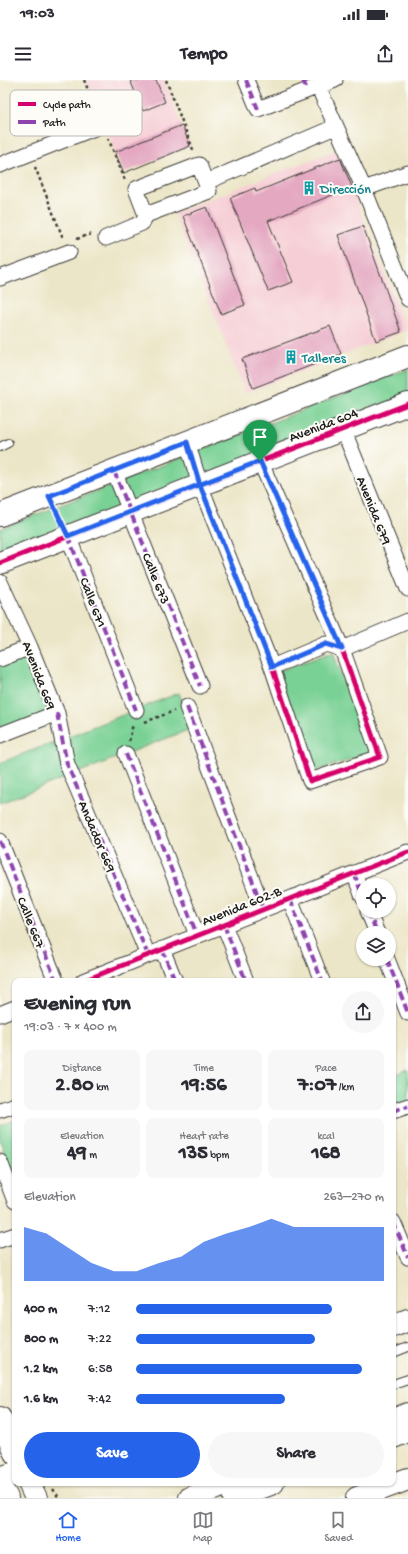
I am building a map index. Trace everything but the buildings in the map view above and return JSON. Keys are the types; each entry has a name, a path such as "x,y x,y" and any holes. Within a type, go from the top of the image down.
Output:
{"street":[{"path":"246,80 258,109 309,86 334,80"},
{"path":"309,86 335,127 364,189 408,299"},
{"path":"206,182 335,127"},
{"path":"0,165 72,136"},
{"path":"106,238 142,223 146,215 209,191 199,165 136,189 146,215"},
{"path":"364,189 408,173"},
{"path":"0,278 69,252"},
{"path":"0,515 408,356"},
{"name":"Avenida 604","path":"0,563 408,404"},
{"name":"Avenida 679","path":"343,429 408,588"},
{"path":"187,442 200,485 272,667 310,781 380,757 342,649 260,461"},
{"name":"Calle 673","path":"114,471 200,686"},
{"name":"Calle 671","path":"68,536 136,710"},
{"name":"Avenida 669","path":"0,582 30,647 57,713 0,735"},
{"path":"272,667 326,644 342,649 408,622"},
{"path":"0,659 30,647"},
{"path":"187,707 263,909"},
{"name":"Andador 669","path":"57,713 67,764 148,955"},
{"path":"126,754 197,935"},
{"name":"Calle 667","path":"0,841 55,978"},
{"name":"Avenida 602-B","path":"100,978 148,955 408,852"},
{"path":"354,873 356,878"},
{"path":"290,899 321,978"},
{"path":"224,925 245,978"},
{"path":"162,950 174,978"},
{"path":"390,966 394,978"},
{"path":"396,982 408,1013"},
{"path":"0,1014 12,1009"},
{"path":"0,1110 12,1106"},
{"path":"396,1110 408,1106"},
{"path":"0,1162 12,1193"},
{"path":"396,1229 408,1257"},
{"path":"0,1240 12,1236"},
{"path":"396,1325 408,1320"},
{"path":"396,1419 408,1414"},
{"path":"0,1418 12,1446"},
{"path":"396,1436 408,1431"},
{"path":"0,1478 12,1474"},
{"path":"396,1483 408,1479"},
{"path":"0,1484 7,1498"},
{"path":"30,1486 36,1498"},
{"path":"190,1498 221,1486"},
{"path":"234,1498 265,1486"},
{"path":"357,1498 389,1486"}],"lane":[{"path":"0,447 8,443"},
{"path":"396,1352 408,1348"},
{"path":"396,1383 408,1379"}],"path":[{"path":"84,80 88,90"},
{"path":"166,80 199,165"},
{"path":"107,136 125,181"},
{"path":"29,153 69,252"},
{"path":"132,728 187,707"},
{"path":"126,754 136,710"}],"shaded area":[{"path":"86,80 164,80 190,146 124,173 109,136 142,136 142,90 90,90"},
{"path":"336,150 407,330 245,393 174,213"}],"green space":[{"path":"408,369 408,395 0,555 0,529"},
{"path":"333,652 370,753 313,772 276,672"},
{"path":"28,653 51,711 0,731 0,664"},
{"path":"179,693 193,728 0,803 0,763"},
{"path":"408,1070 408,1102 396,1107 396,1075"},
{"path":"12,1121 12,1171 0,1141 0,1126"}],"marked path":[{"path":"246,80 258,109"},
{"path":"303,80 307,90"},
{"path":"187,442 200,485 272,667"},
{"path":"260,461 342,649"},
{"path":"114,471 200,686"},
{"path":"68,536 136,710"},
{"path":"187,707 263,909"},
{"path":"57,713 67,764 148,955"},
{"path":"126,754 197,935"},
{"path":"0,841 55,978"},
{"path":"354,873 356,878"},
{"path":"290,899 321,978"},
{"path":"371,918 374,926"},
{"path":"224,925 245,978"},
{"path":"162,949 174,978"},
{"path":"390,966 394,978"},
{"path":"396,982 408,1013"},
{"path":"396,1110 408,1106"},
{"path":"396,1229 408,1257"}],"cycle path":[{"path":"0,563 408,404"},
{"path":"326,644 342,649 380,757 310,781 272,667 326,644"},
{"path":"91,978 408,852"}],"place":[{"name":"Dirección","path":"309,188"},
{"name":"Talleres","path":"291,357"}],"route":[{"path":"260,461 200,485 165,499 68,536 49,496 187,442 200,485 272,667 326,644 342,649 260,461"}]}
